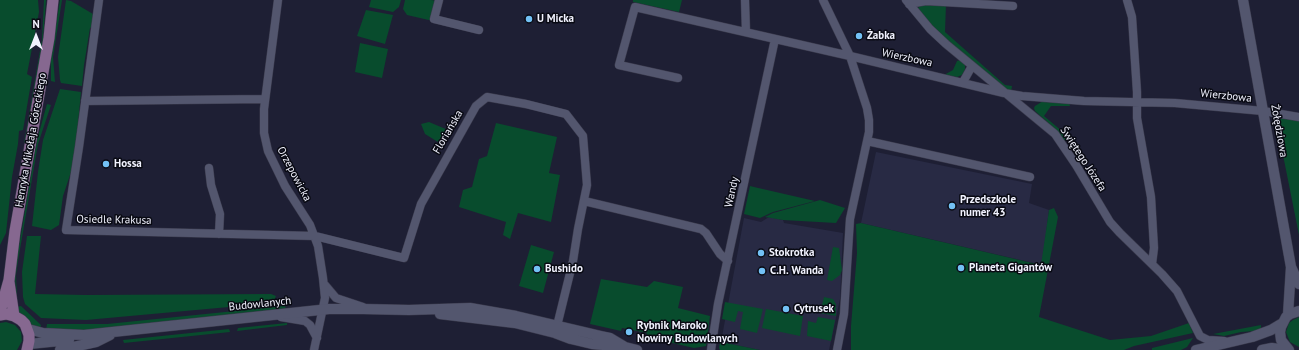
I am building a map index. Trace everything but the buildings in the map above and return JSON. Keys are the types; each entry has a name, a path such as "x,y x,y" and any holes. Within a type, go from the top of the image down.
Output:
{"main road":[{"name":"Henryka Mikołaja Góreckiego","path":"0,312 9,280 15,231 48,44 53,0"},
{"name":"Henryka Mikołaja Góreckiego","path":"9,280 14,316"},
{"path":"0,315 6,314 21,320 28,329 30,335 28,347"}],"street":[{"name":"Osiedle Krakusa","path":"99,0 66,230 315,236"},
{"name":"Orzepowicka","path":"278,0 265,99 264,133 268,151 285,186 310,225 315,236 324,284 325,298 314,350"},
{"path":"438,0 434,19 479,30"},
{"path":"745,0 746,32"},
{"path":"823,0 850,56 869,117 867,140 850,219 844,314 837,350"},
{"path":"1127,0 1132,17 1137,118 1151,198 1154,248 1152,264"},
{"name":"Żołędziowa","path":"1243,0 1291,267 1288,315"},
{"path":"908,2 926,1 1013,6"},
{"name":"Świętego Józefa","path":"908,2 936,35 1055,134 1076,165 1110,222 1177,291 1200,336"},
{"name":"Wierzbowa","path":"678,78 619,65 634,7 963,82 1004,93 1095,101 1175,103 1263,111 1299,116"},
{"name":"Wandy","path":"711,350 716,314 775,39"},
{"path":"963,82 972,66"},
{"name":"Floriańska","path":"315,236 404,258 421,204 476,106 488,97 526,104 566,114 583,136 587,185 573,261 556,329"},
{"path":"1028,111 1036,97"},
{"path":"85,101 265,99"},
{"path":"867,140 1030,177"},
{"path":"209,168 211,185 220,214 219,234"},
{"path":"584,201 700,229 706,233 720,254 728,261"},
{"name":"Żołędziowa","path":"1291,267 1299,284"},
{"path":"324,284 336,298 369,309"},
{"name":"Budowlanych","path":"28,329 43,333 84,335 323,310 409,310 425,314 454,315 556,329 571,339 592,344 625,347 638,350"},
{"path":"1289,350 1284,345 1281,338 1280,332 1282,324 1288,315 1299,311"},
{"path":"272,315 305,321 310,325 317,338"},
{"path":"1196,350 1261,334 1282,324"},
{"name":"Budowlanych","path":"60,350 96,342 115,332"},
{"path":"28,347 68,340 84,335"},
{"path":"1193,350 1197,345 1200,336 1208,340 1233,342"},
{"path":"1262,350 1272,348 1285,350"}],"shaded area":[{"name":"Przedszkole numer 43","path":"876,152 1032,184 1029,203 1049,210 1042,265 861,223"},
{"path":"769,217 783,220 784,223 843,233 840,299 829,350 760,350 721,342 744,218 761,222"}],"green space":[{"path":"0,0 38,0 39,12 27,74 32,77 23,130 19,131 6,233 0,245"},
{"path":"44,0 46,0 43,39 26,143 24,143 42,39"},
{"path":"60,0 62,0 53,57 55,82 51,81 51,56"},
{"path":"66,0 71,1 93,14 82,86 61,83 60,80 58,57"},
{"path":"371,0 401,0 399,7 393,12 369,7"},
{"path":"405,0 437,1 433,21 407,15 403,9"},
{"path":"633,0 682,0 679,12 633,2"},
{"path":"946,4 945,32 1005,85 1012,86 1011,92 938,33 918,11 920,5"},
{"path":"366,10 393,15 385,44 357,36"},
{"path":"360,43 388,49 382,78 355,72"},
{"path":"960,60 965,65 962,75 957,77 944,75 953,70 957,61"},
{"path":"60,89 81,92 72,169 63,196 59,225 51,230 32,226 43,140"},
{"path":"1043,101 1069,103 1070,106 1051,106 1044,116 1063,132 1068,141 1064,140 1053,127 1035,111 1035,106"},
{"path":"47,104 51,105 38,144 16,275 16,298 15,274 18,252 37,140"},
{"path":"1281,118 1299,121 1299,235 1276,120"},
{"path":"429,122 448,130 438,142 425,134 421,124"},
{"path":"496,123 557,137 549,173 560,175 551,222 518,213 510,239 503,235 506,222 459,207 463,190 472,187 479,159 487,156"},
{"path":"750,186 815,201 773,212 760,218 744,214"},
{"path":"820,200 845,208 836,223 783,220 765,217 773,213"},
{"path":"1054,208 1058,217 1039,317 1110,340 1151,336 1189,323 1193,333 1134,346 1124,350 851,350 851,326 857,253 856,224 861,223 1041,265 1049,210"},
{"path":"27,236 41,236 35,294 271,294 276,296 273,303 86,320 41,318 25,304 23,297 22,272"},
{"name":"Bushido","path":"531,245 554,252 543,293 519,286"},
{"path":"833,247 839,248 842,270 840,275 832,281 827,280"},
{"path":"601,279 647,287 654,281 683,287 678,308 710,316 706,346 694,348 646,337 647,333 622,328 621,331 590,324"},
{"path":"824,297 833,299 836,304 836,316 820,313"},
{"path":"725,302 763,309 757,333 740,329 743,312 738,311 735,322 722,319"},
{"path":"21,306 41,325 40,330 30,325 19,313 16,307"},
{"path":"285,306 286,309 80,331 46,331 47,324 107,324"},
{"path":"766,309 803,316 800,336 762,328"},
{"path":"818,317 835,320 831,341 807,336 808,321 816,323"},
{"path":"1299,317 1299,347 1290,342 1286,332 1289,323"},
{"path":"6,322 15,325 21,332 22,341 17,350 0,350 0,323"},
{"path":"287,323 287,325 237,331 238,328"},
{"path":"1261,325 1261,329 1255,331 1241,332 1224,336 1213,334"},
{"path":"229,329 230,332 124,343 123,340"},
{"path":"1193,338 1187,347 1181,350 1152,350 1152,348"},
{"path":"720,342 760,350 720,350"}],"place":[{"name":"U Micka","path":"529,19"},
{"name":"Żabka","path":"859,36"},
{"name":"Hossa","path":"106,164"},
{"name":"Przedszkole numer 43","path":"952,206"},
{"name":"Stokrotka","path":"761,253"},
{"name":"Planeta Gigantów","path":"961,268"},
{"name":"Bushido","path":"537,269"},
{"name":"C.H. Wanda","path":"762,271"},
{"name":"Cytrusek","path":"786,309"},
{"name":"Rybnik Maroko Nowiny Budowlanych","path":"629,332"}]}
